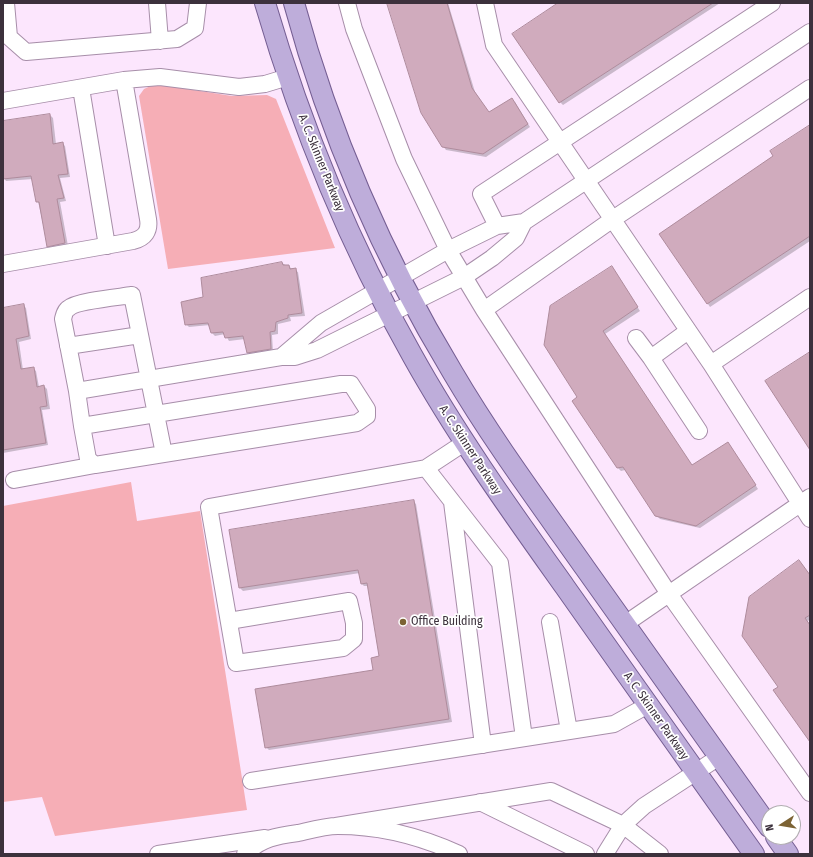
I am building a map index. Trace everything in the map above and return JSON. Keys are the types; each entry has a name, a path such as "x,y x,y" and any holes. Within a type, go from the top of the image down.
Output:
{"main road":[{"name":"A. C. Skinner Parkway","path":"266,3 288,77 317,158 377,291 428,383 464,443 754,854"},
{"path":"294,3 332,121 352,172 401,279 452,372 482,421 761,816"},
{"path":"782,845 788,854"}],"lane":[{"path":"6,3 9,37 26,52 177,39 195,28 198,3"},
{"path":"157,3 160,41"},
{"path":"347,3 354,28 404,159 448,250 484,310 669,594 810,793"},
{"path":"485,3 494,45 805,501 810,519"},
{"path":"497,226 481,194 772,3"},
{"path":"282,357 321,323 401,279 448,250 497,226 524,222 810,32"},
{"path":"3,101 124,80 160,76 239,87 266,84 288,77"},
{"path":"3,264 139,240 145,235 149,228 124,80"},
{"path":"81,88 108,246"},
{"path":"484,310 613,219 810,88"},
{"path":"77,391 282,357 295,357 317,350 464,277 492,258 516,238 524,222"},
{"path":"95,465 88,459 63,319 69,307 132,295 164,454"},
{"path":"711,364 810,297"},
{"path":"651,358 688,331"},
{"path":"68,346 140,335"},
{"path":"636,338 651,358 699,431"},
{"path":"14,480 95,465 357,423 367,416 367,409 351,384 341,384 82,426"},
{"path":"229,621 349,601 354,623 354,639 343,648 236,663 209,507 426,468 464,443"},
{"path":"426,468 500,563 524,738"},
{"path":"452,501 483,744"},
{"path":"624,624 805,501"},
{"path":"550,622 569,731"},
{"path":"251,782 614,724 648,705"},
{"path":"605,854 623,825 644,806 719,757"},
{"path":"158,854 184,852 551,791 623,825 660,854"},
{"path":"480,802 586,854"},
{"path":"336,826 374,828 404,835 460,854"},
{"path":"246,854 258,843 274,837"}],"shaded area":[{"path":"155,84 232,96 267,95 276,99 335,248 168,269 139,96 144,89"},
{"path":"131,482 137,521 200,511 247,810 55,836 42,797 3,802 3,506"}],"building":[{"path":"387,3 447,3 472,88 489,112 512,98 528,124 483,154 442,147 421,113"},
{"path":"558,3 713,3 559,103 512,34"},
{"path":"50,114 53,144 63,142 68,174 58,175 64,198 57,199 65,243 47,247 39,202 36,202 31,176 3,179 3,121"},
{"path":"810,125 810,236 707,304 659,234 773,156 770,151"},
{"path":"282,262 283,265 289,265 290,269 296,268 302,313 288,315 288,318 276,322 275,331 270,332 271,349 247,353 243,336 225,338 223,332 211,333 208,323 185,325 181,302 203,297 201,278"},
{"path":"612,266 638,307 603,331 692,465 728,442 756,485 696,526 655,516 623,467 617,468 572,401 577,397 544,345 550,306"},
{"path":"24,304 29,336 16,339 21,369 34,367 37,387 44,385 47,406 40,407 46,443 3,450 3,308"},
{"path":"810,352 810,450 765,381"},
{"name":"Office Building","path":"414,500 449,719 265,748 255,689 373,670 371,658 379,656 367,583 361,584 358,570 239,588 229,530"},
{"path":"799,560 810,575 810,615 805,618 810,625 810,742 773,690 778,687 742,636 749,597"}],"place":[{"name":"Office Building","path":"403,622"}]}
